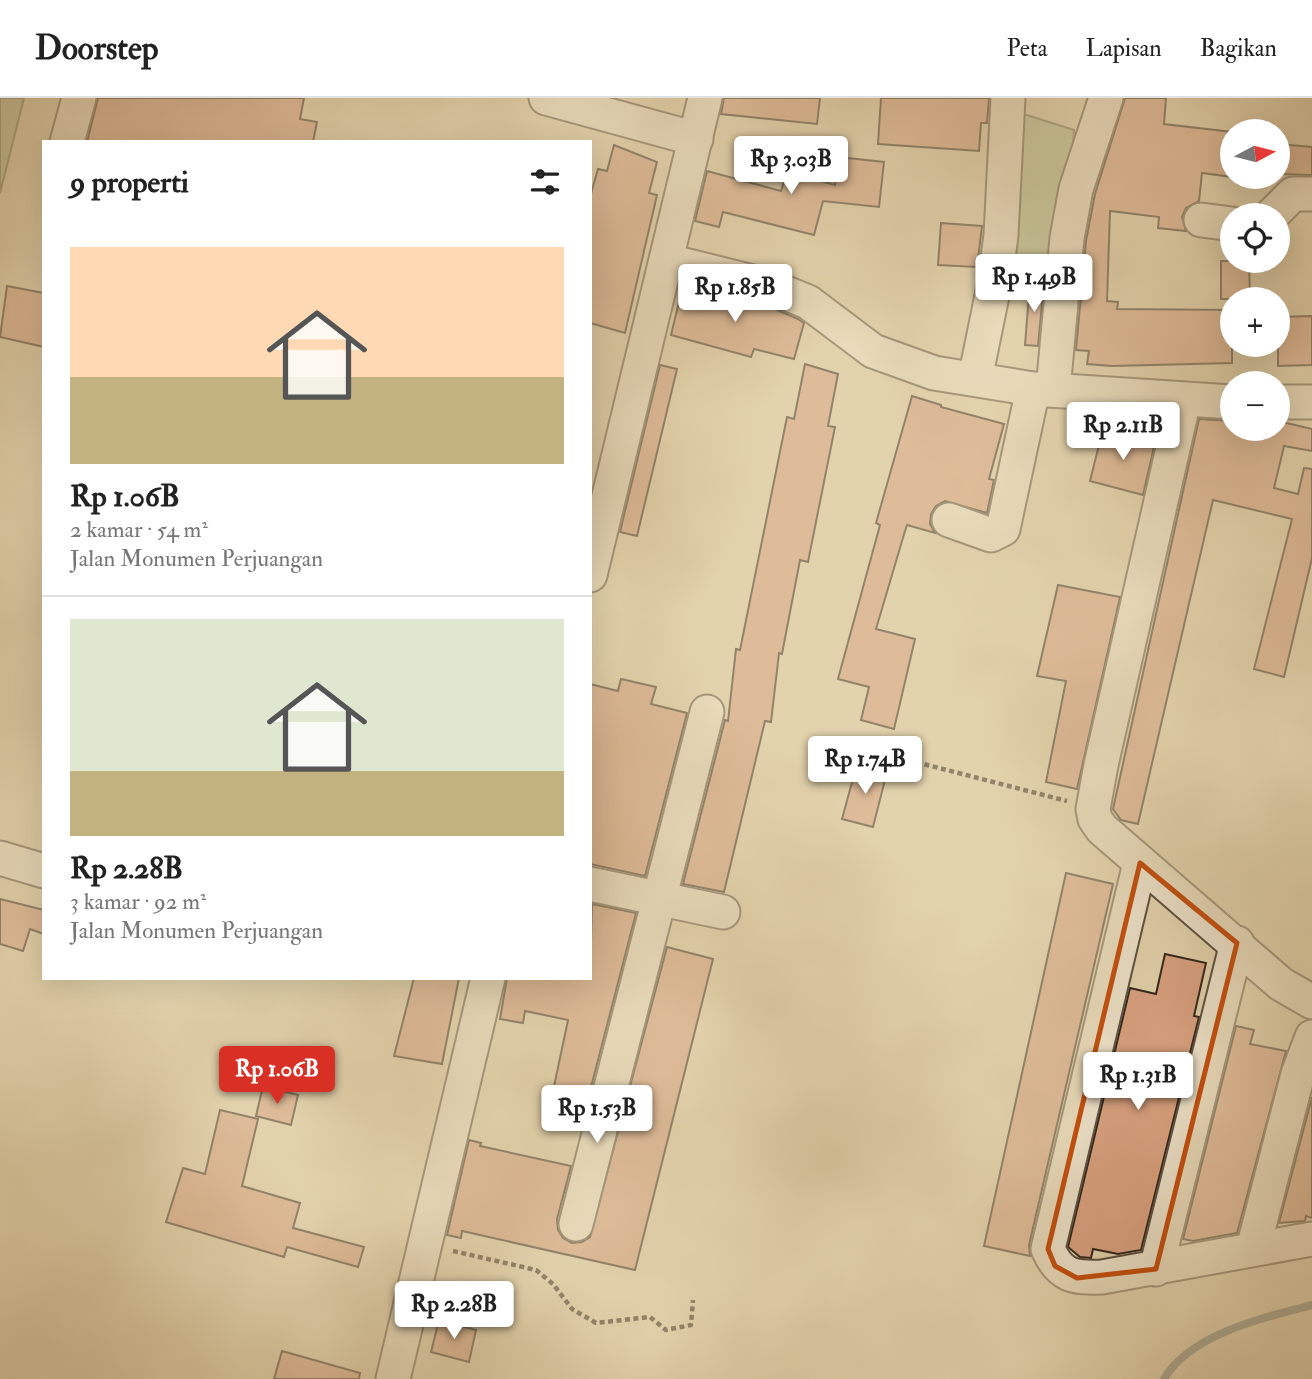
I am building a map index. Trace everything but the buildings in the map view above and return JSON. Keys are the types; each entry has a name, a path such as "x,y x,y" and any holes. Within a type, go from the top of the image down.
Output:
{"street":[{"path":"68,140 79,98"},
{"path":"546,98 696,139"},
{"path":"592,567 668,261 705,98"},
{"path":"975,379 997,270 1008,98"},
{"path":"949,520 990,535 1003,529 1043,390 1076,189 1106,98"},
{"path":"1284,203 1293,194 1312,194"},
{"path":"668,261 769,286 808,302 873,351 897,362 934,373 1043,390 1220,402"},
{"path":"1184,401 1093,808 1095,819 1102,829 1140,863 1237,943 1281,984 1312,1002"},
{"path":"1290,402 1312,402"},
{"path":"576,1224 707,712"},
{"path":"0,858 42,870"},
{"path":"1140,863 1048,1249 1055,1266 1077,1278 1156,1269 1312,1239"},
{"path":"592,884 723,912"},
{"path":"1156,1269 1237,943"},
{"path":"393,1379 488,980"},
{"path":"1253,1249 1298,1074 1312,1037"}],"path":[{"path":"908,760 1093,808"},
{"path":"424,1247 496,1259 536,1270 552,1284 572,1310 596,1323 650,1317 666,1330 691,1325 693,1300"}],"highlighted area":[{"path":"1140,863 1237,943 1156,1269 1077,1278 1055,1266 1048,1249"}],"green space":[{"path":"0,98 24,98 0,193"},
{"path":"1011,110 1074,130 1063,269 1001,275"}],"waterway":[{"path":"1164,1379 1176,1363 1210,1339 1251,1322 1312,1305"}]}
